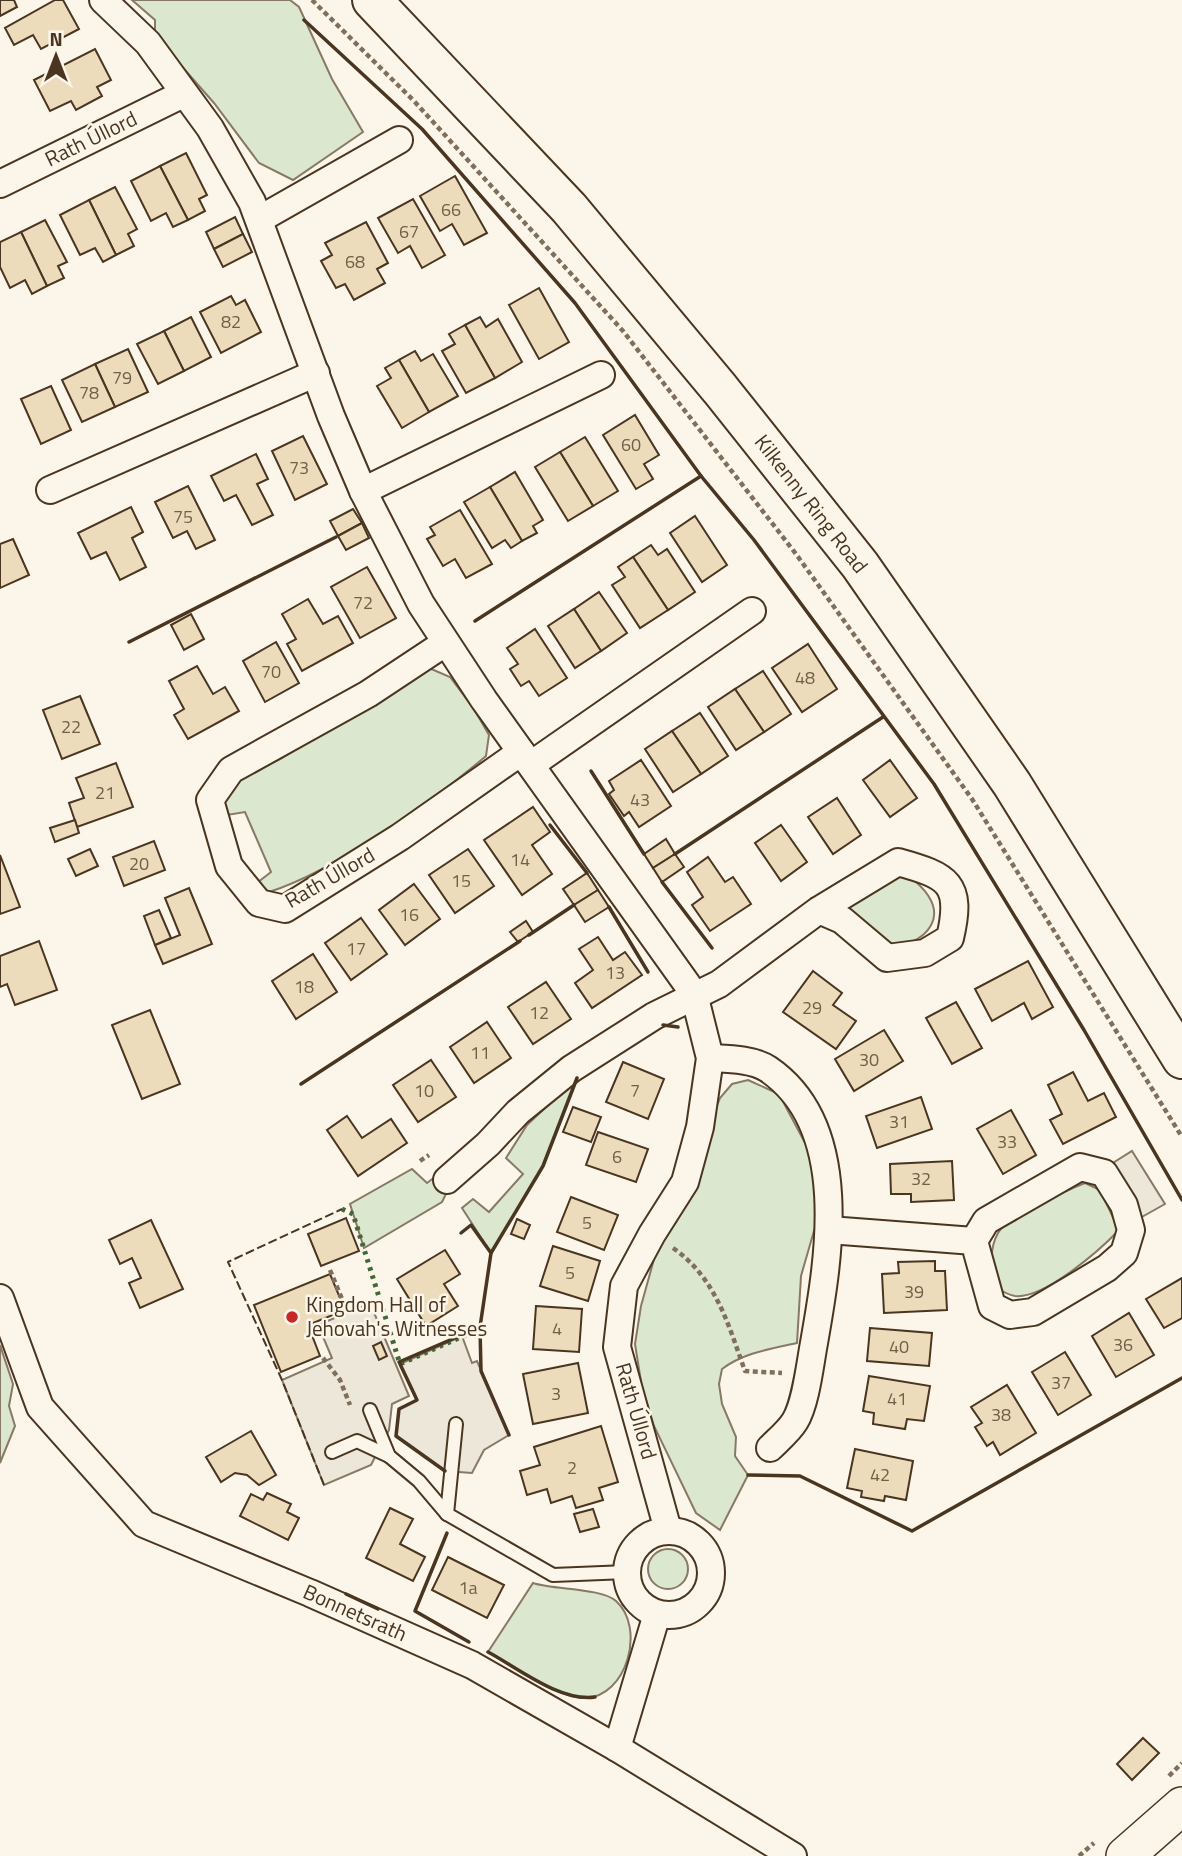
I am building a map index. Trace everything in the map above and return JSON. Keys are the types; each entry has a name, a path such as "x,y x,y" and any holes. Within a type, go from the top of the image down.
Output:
{"main road":[{"name":"Kilkenny Ring Road","path":"372,0 569,208 720,389 860,565 1012,784 1182,1059"}],"street":[{"name":"Rath Úllord","path":"103,0 148,43 210,128 260,219 316,373 363,491 444,643 695,998 710,1058 700,1127 685,1182 652,1234 624,1286 617,1347 668,1530"},
{"name":"Rath Úllord","path":"0,184 183,94"},
{"path":"260,219 399,140"},
{"path":"50,490 316,373"},
{"path":"363,491 601,375"},
{"name":"Rath Úllord","path":"444,643 368,694 231,770 210,800 229,866 260,903 285,909 526,758 752,611"},
{"path":"447,1180 488,1144 517,1112 571,1069 654,1016 695,998 819,911 898,862 937,873 953,892 956,915 950,939 925,953 887,958 842,920 819,911"},
{"path":"710,1058 735,1059 766,1067 795,1094 821,1144 828,1188 829,1230 820,1307 808,1375 796,1420 770,1448"},
{"path":"1080,1167 1104,1173 1124,1205 1131,1230 1124,1252 1107,1268 1033,1312 1010,1315 992,1306 974,1241 986,1221 1080,1167"},
{"path":"829,1230 974,1241"},
{"name":"Bonnetsrath","path":"0,1298 40,1407 144,1524 310,1593 472,1665 617,1748 793,1856"},
{"path":"668,1530 696,1539 706,1551 711,1579 706,1593 697,1605 677,1614 657,1614 635,1598 626,1572 635,1548 655,1532 668,1530"},
{"path":"617,1748 657,1614"},
{"path":"1136,1853 1182,1806"}],"lane":[{"path":"370,1410 389,1455"},
{"path":"447,1514 456,1424"},
{"path":"332,1452 357,1441 389,1455 419,1481 447,1514 553,1575 626,1572"}],"path":[{"path":"312,0 414,101 623,331 796,554 972,799 1182,1137"},
{"path":"420,1161 429,1155"},
{"path":"652,1234 684,1256 708,1280 719,1300 745,1371 808,1375"},
{"path":"330,1270 347,1311"}],"green space":[{"path":"132,0 290,0 299,7 332,79 363,132 293,180 259,163 214,103 155,36 155,20"},
{"path":"429,668 450,677 474,709 489,735 486,756 439,794 352,852 295,882 269,892 257,883 271,872 245,812 227,815 223,810 226,796 237,780 280,759"},
{"path":"909,876 928,895 934,910 930,927 918,939 901,945 884,942 847,911 848,904 892,878"},
{"path":"578,1077 543,1166 491,1253 462,1208 473,1199 489,1212 523,1174 506,1158 527,1125"},
{"path":"748,1080 779,1094 812,1156 818,1217 801,1276 797,1343 748,1355 722,1369 719,1384 722,1404 736,1437 735,1456 748,1475 720,1530 696,1513 654,1426 642,1388 635,1344 641,1306 656,1252 720,1098 732,1084"},
{"path":"412,1169 427,1183 435,1177 447,1192 442,1202 364,1248 350,1204"},
{"path":"1085,1183 1100,1190 1119,1230 1085,1261 1041,1290 1015,1296 995,1287 992,1253 995,1240 1003,1227 1038,1205"},
{"path":"0,1345 13,1384 9,1406 15,1426 0,1463"},
{"path":"668,1549 682,1555 688,1569 682,1583 668,1589 654,1583 648,1569 654,1555"},
{"path":"533,1583 600,1594 616,1601 625,1613 630,1627 628,1659 612,1686 600,1695 585,1698 563,1693 488,1652"}],"shaded area":[{"path":"1132,1151 1165,1204 1140,1218 1108,1166"},
{"path":"370,1303 409,1396 392,1404 389,1430 371,1465 324,1485 282,1380 332,1358 318,1325"},
{"path":"462,1336 472,1363 477,1361 509,1435 484,1450 472,1473 445,1471 396,1436 399,1409 417,1400 400,1364"}],"building":[{"path":"0,0 14,0 17,7 0,16"},
{"path":"55,0 63,0 79,29 41,49 33,35 14,45 5,28"},
{"path":"95,49 111,80 97,87 102,96 76,110 71,101 50,111 34,80"},
{"path":"186,153 207,195 199,199 205,211 188,220 160,166"},
{"path":"160,166 188,220 173,227 166,213 151,221 131,181"},
{"path":"455,176 487,233 464,245 452,224 440,231 420,196"},
{"path":"115,187 137,229 128,234 134,246 116,255 89,200"},
{"path":"413,199 445,255 422,268 410,246 398,253 378,218"},
{"path":"89,200 116,255 103,262 95,248 80,255 60,215"},
{"path":"235,217 243,234 214,249 206,232"},
{"path":"45,220 67,262 58,266 64,278 47,286 21,232"},
{"path":"366,222 388,263 377,269 385,283 354,300 345,284 336,288 321,261 332,255 325,243"},
{"path":"21,232 47,286 32,294 25,280 10,288 0,267 0,242"},
{"path":"243,234 252,252 223,267 214,249"},
{"path":"539,288 569,342 539,359 509,305"},
{"path":"231,296 236,305 245,300 261,332 221,353 200,312"},
{"path":"191,317 211,357 184,371 164,331"},
{"path":"480,317 486,327 498,319 522,362 495,378 465,325"},
{"path":"465,325 495,378 466,393 442,351 455,344 449,334"},
{"path":"164,331 184,371 158,384 137,344"},
{"path":"128,349 148,392 115,407 95,364"},
{"path":"415,351 421,361 433,354 458,396 429,412 399,360"},
{"path":"399,360 429,412 402,428 377,386 391,378 385,368"},
{"path":"95,364 115,407 82,422 62,380"},
{"path":"51,386 71,430 41,444 21,399"},
{"path":"635,415 659,455 644,464 653,479 636,489 603,435"},
{"path":"303,436 327,484 295,500 272,451"},
{"path":"585,437 618,491 593,506 560,452"},
{"path":"560,452 593,506 568,521 535,467"},
{"path":"256,454 268,479 257,484 273,515 252,525 236,495 224,501 211,476"},
{"path":"515,472 543,520 533,526 537,533 522,541 490,487"},
{"path":"188,486 215,540 196,549 187,531 173,538 155,502"},
{"path":"490,487 522,541 511,548 505,540 492,548 464,502"},
{"path":"131,507 143,532 132,538 146,567 120,580 106,552 91,559 78,533"},
{"path":"353,509 362,523 338,536 330,521"},
{"path":"460,510 492,564 466,578 455,559 443,566 427,539 435,535 430,527"},
{"path":"695,516 727,565 702,582 670,533"},
{"path":"362,523 369,538 346,550 338,536"},
{"path":"13,539 29,575 0,588 0,544"},
{"path":"651,545 658,555 667,549 695,592 668,610 633,557"},
{"path":"633,557 668,610 640,628 612,585 625,577 618,567"},
{"path":"367,567 396,618 360,638 331,587"},
{"path":"599,592 627,633 601,651 574,609"},
{"path":"308,599 323,624 338,616 353,643 302,671 287,644 296,639 282,614"},
{"path":"574,609 601,651 575,668 548,626"},
{"path":"191,614 204,639 184,650 171,625"},
{"path":"535,629 567,678 539,696 529,681 521,686 510,669 518,664 507,648"},
{"path":"276,642 299,683 265,702 243,661"},
{"path":"808,644 837,689 802,712 772,668"},
{"path":"197,666 213,694 225,687 239,711 188,739 174,715 184,709 169,681"},
{"path":"763,671 791,714 764,732 735,689"},
{"path":"735,689 764,732 736,750 708,707"},
{"path":"80,696 100,744 62,759 43,710"},
{"path":"700,713 728,756 701,774 672,731"},
{"path":"672,731 701,774 673,792 645,749"},
{"path":"641,760 671,806 639,827 629,812 624,816 609,794 614,790 609,781"},
{"path":"890,760 917,798 890,817 863,780"},
{"path":"116,763 133,807 77,827 69,803 84,798 76,778"},
{"path":"837,798 861,835 833,854 808,817"},
{"path":"533,807 550,832 532,845 552,874 522,895 484,840"},
{"path":"75,820 79,833 55,842 50,828"},
{"path":"781,825 807,862 781,881 755,843"},
{"path":"666,839 675,854 653,868 644,854"},
{"path":"154,841 165,870 124,886 113,857"},
{"path":"90,849 98,866 76,876 68,859"},
{"path":"468,849 494,886 455,913 429,875"},
{"path":"675,854 684,867 662,882 653,868"},
{"path":"0,855 20,907 0,914"},
{"path":"708,857 725,882 733,877 751,904 710,931 692,905 703,897 687,872"},
{"path":"587,873 598,890 574,905 563,889"},
{"path":"414,884 440,919 405,945 379,910"},
{"path":"189,888 212,944 163,964 155,945 180,935 165,898"},
{"path":"598,890 609,907 585,922 574,905"},
{"path":"159,910 171,938 155,945 144,916"},
{"path":"361,918 387,954 351,980 325,943"},
{"path":"526,921 533,932 518,942 510,932"},
{"path":"598,937 613,960 625,952 642,975 592,1008 575,983 593,970 579,949"},
{"path":"39,941 57,990 15,1005 7,984 0,987 0,956"},
{"path":"313,954 337,992 296,1019 272,981"},
{"path":"1028,961 1053,1007 1032,1019 1024,1003 992,1021 975,989"},
{"path":"813,971 842,993 833,1005 856,1021 836,1049 783,1012"},
{"path":"546,982 571,1019 533,1044 508,1007"},
{"path":"956,1002 982,1048 952,1064 926,1018"},
{"path":"150,1010 180,1084 142,1099 112,1025"},
{"path":"487,1022 511,1058 474,1083 450,1047"},
{"path":"884,1030 903,1061 854,1091 835,1059"},
{"path":"431,1060 456,1097 418,1122 393,1085"},
{"path":"623,1062 664,1079 648,1119 606,1102"},
{"path":"1073,1072 1088,1101 1104,1093 1116,1117 1063,1144 1050,1120 1062,1114 1048,1085"},
{"path":"921,1097 932,1129 877,1148 866,1116"},
{"path":"573,1107 601,1117 591,1142 563,1132"},
{"path":"1011,1110 1036,1155 1003,1174 977,1129"},
{"path":"347,1116 362,1138 391,1119 407,1143 358,1176 327,1130"},
{"path":"598,1132 648,1149 636,1182 586,1165"},
{"path":"952,1161 954,1200 911,1202 911,1194 891,1194 890,1164"},
{"path":"571,1197 618,1215 604,1250 557,1232"},
{"path":"346,1218 359,1251 321,1266 308,1234"},
{"path":"517,1219 530,1225 524,1239 511,1234"},
{"path":"151,1220 183,1289 140,1308 129,1283 141,1278 132,1258 120,1264 109,1240"},
{"path":"553,1246 600,1261 588,1301 540,1286"},
{"path":"445,1250 460,1274 444,1284 458,1306 426,1326 397,1279"},
{"path":"935,1261 935,1271 945,1271 947,1310 884,1313 882,1274 899,1273 898,1262"},
{"name":"Kingdom Hall of Jehovah's Witnesses","path":"330,1274 345,1310 308,1325 320,1356 281,1372 254,1305"},
{"path":"1182,1278 1182,1318 1164,1328 1146,1299"},
{"path":"536,1306 582,1309 579,1352 533,1349"},
{"path":"1129,1313 1154,1355 1116,1377 1092,1336"},
{"path":"870,1328 932,1333 929,1366 867,1361"},
{"path":"381,1342 387,1356 379,1360 373,1346"},
{"path":"1065,1352 1091,1395 1058,1415 1032,1372"},
{"path":"578,1363 588,1413 533,1424 523,1374"},
{"path":"869,1376 930,1386 924,1421 907,1419 905,1429 873,1424 874,1413 863,1411"},
{"path":"1007,1385 1036,1433 1000,1455 993,1442 987,1446 975,1427 982,1423 971,1407"},
{"path":"601,1426 618,1482 599,1488 603,1500 576,1508 572,1496 551,1503 547,1489 527,1495 520,1471 540,1465 534,1447"},
{"path":"251,1431 276,1475 259,1485 247,1475 235,1473 221,1482 206,1457"},
{"path":"855,1449 913,1461 906,1500 885,1496 884,1501 861,1497 862,1491 847,1488"},
{"path":"267,1493 291,1504 287,1512 299,1518 288,1540 240,1516 251,1494 263,1500"},
{"path":"390,1508 413,1519 400,1544 425,1557 413,1581 366,1558"},
{"path":"593,1509 599,1527 580,1532 574,1514"},
{"path":"448,1557 504,1585 487,1618 432,1590"},
{"path":"1143,1738 1159,1753 1132,1780 1117,1764"}],"hedge":[{"path":"342,1209 353,1214 400,1364 479,1329"}],"fence":[{"path":"324,1485 282,1380 228,1262 342,1209"}],"wall":[{"path":"304,20 422,129 575,303 701,476 754,540 934,784 1084,1030 1182,1200"},
{"path":"475,621 701,476"},
{"path":"129,642 336,537"},
{"path":"675,854 883,717"},
{"path":"591,771 644,854"},
{"path":"550,825 587,873"},
{"path":"662,882 712,948"},
{"path":"529,935 574,905"},
{"path":"609,907 648,972"},
{"path":"301,1084 520,941"},
{"path":"663,1025 678,1027"},
{"path":"509,1435 481,1371 480,1327 491,1253 543,1166 577,1078"},
{"path":"461,1233 471,1225 491,1253"},
{"path":"399,1362 480,1327"},
{"path":"400,1364 417,1400 399,1409 396,1436 445,1471"},
{"path":"748,1475 800,1476 912,1531 1182,1378"},
{"path":"447,1533 415,1611 469,1642"},
{"path":"346,1594 378,1609"},
{"path":"488,1652 554,1689 582,1697 595,1697"}],"place":[{"name":"Kingdom Hall of Jehovah's Witnesses","path":"292,1317"}]}
